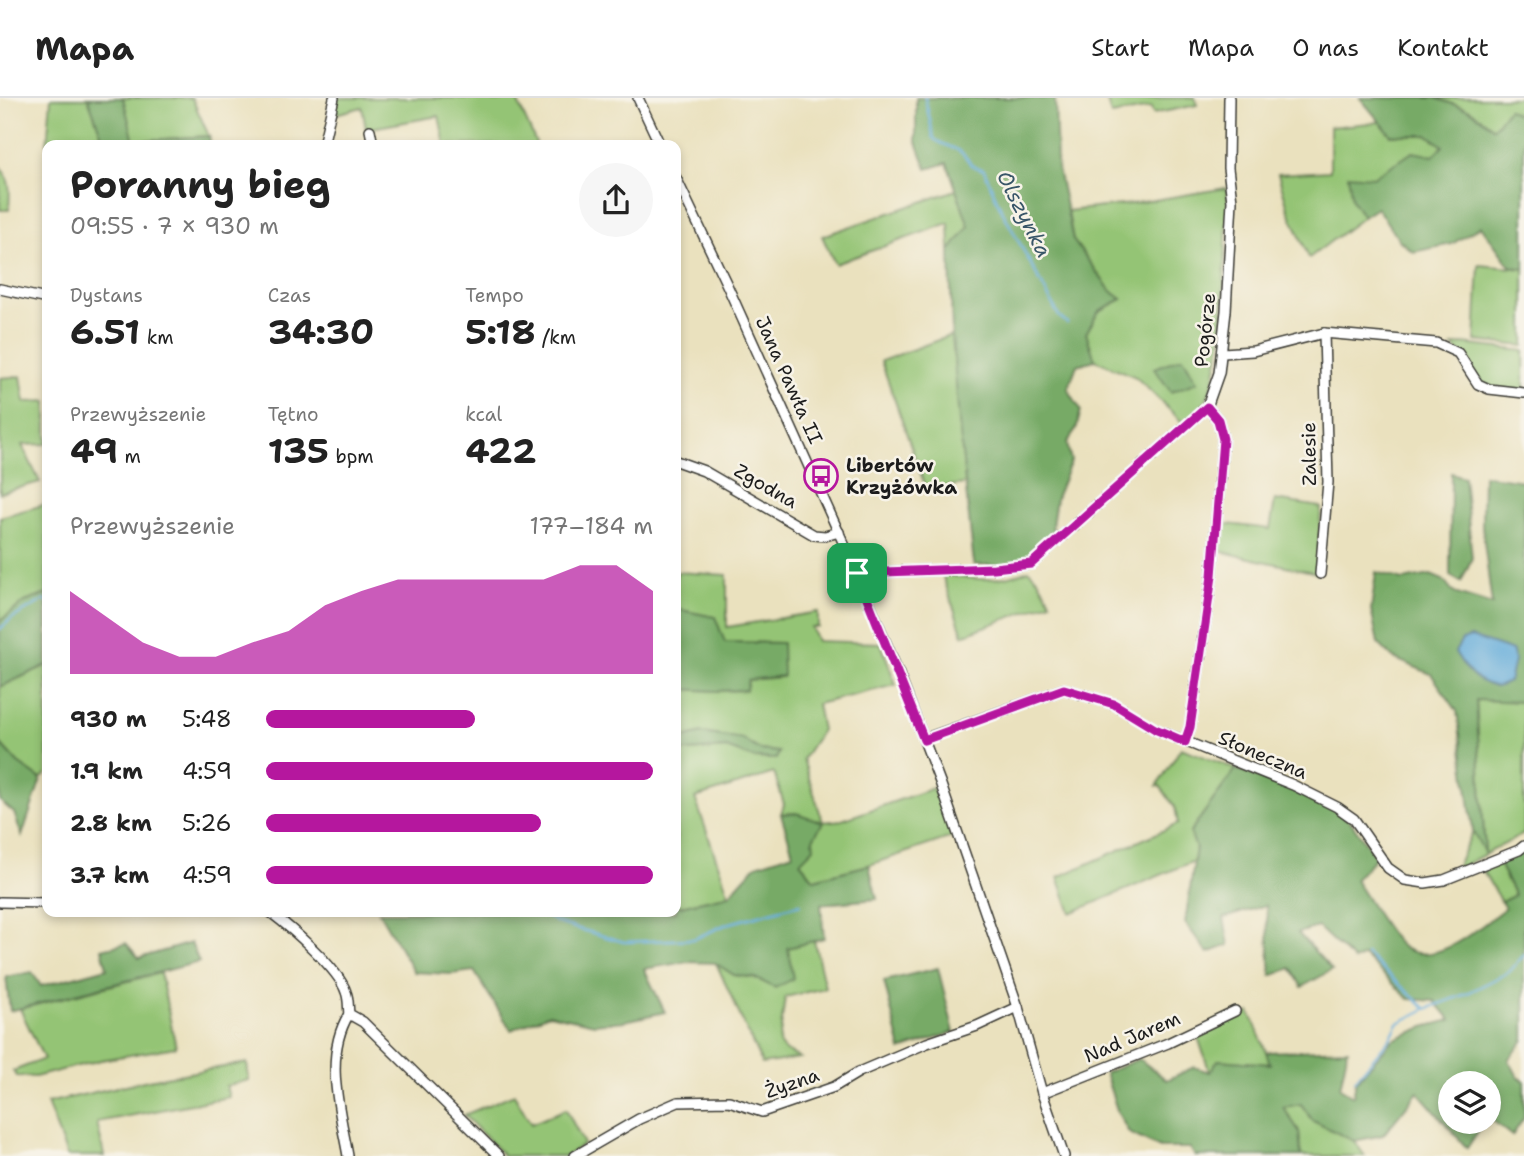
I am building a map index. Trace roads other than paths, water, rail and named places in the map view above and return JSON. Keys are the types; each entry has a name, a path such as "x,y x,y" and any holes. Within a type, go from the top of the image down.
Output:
{"street":[{"path":"324,140 334,98"},
{"path":"638,98 658,140"},
{"name":"Pogórze","path":"857,573 1031,564 1207,407 1223,353 1232,201 1228,168 1229,98"},
{"path":"370,130 372,140"},
{"name":"Jana Pawła II","path":"681,189 857,573 924,740 1018,1007"},
{"path":"0,289 42,298"},
{"path":"1223,353 1253,351 1324,332 1436,343 1458,353 1478,384 1489,389 1524,393"},
{"name":"Zalesie","path":"1320,574 1328,482 1324,332"},
{"path":"1185,742 1190,727 1212,576 1223,439 1218,420 1207,407"},
{"name":"Zgodna","path":"681,463 704,471 814,535 825,536 839,532"},
{"name":"Słoneczna","path":"924,740 1064,689 1114,704 1155,729 1293,785 1347,814 1354,819 1388,868 1405,880 1425,883 1444,880 1524,846"},
{"path":"0,902 42,903"},
{"path":"276,917 306,943 341,981 347,993 349,1014 339,1030 334,1073 348,1156"},
{"path":"1018,1007 1042,1093 1064,1156"},
{"name":"Żyzna","path":"575,1156 639,1119 678,1102 729,1101 761,1112 834,1087 859,1072 1018,1007"},
{"name":"Nad Jarem","path":"1042,1093 1168,1043 1235,1011"},
{"path":"349,1014 363,1022 499,1156"}],"water":[{"path":"1471,637 1513,651 1514,661 1509,682 1497,687 1489,685 1467,670 1455,652 1462,640"}],"waterway":[{"name":"Olszynka","path":"925,98 934,139 959,151 971,165 984,170 1000,207 1059,316 1067,323"},
{"path":"0,629 11,619 42,601"},
{"path":"548,917 558,923 624,942 694,939 727,924 800,904"},
{"path":"1366,954 1425,1008"},
{"path":"1355,1080 1391,1037 1398,1023 1509,972 1524,955"}],"place":[{"name":"Libertów Krzyżówka","path":"821,476"}]}
